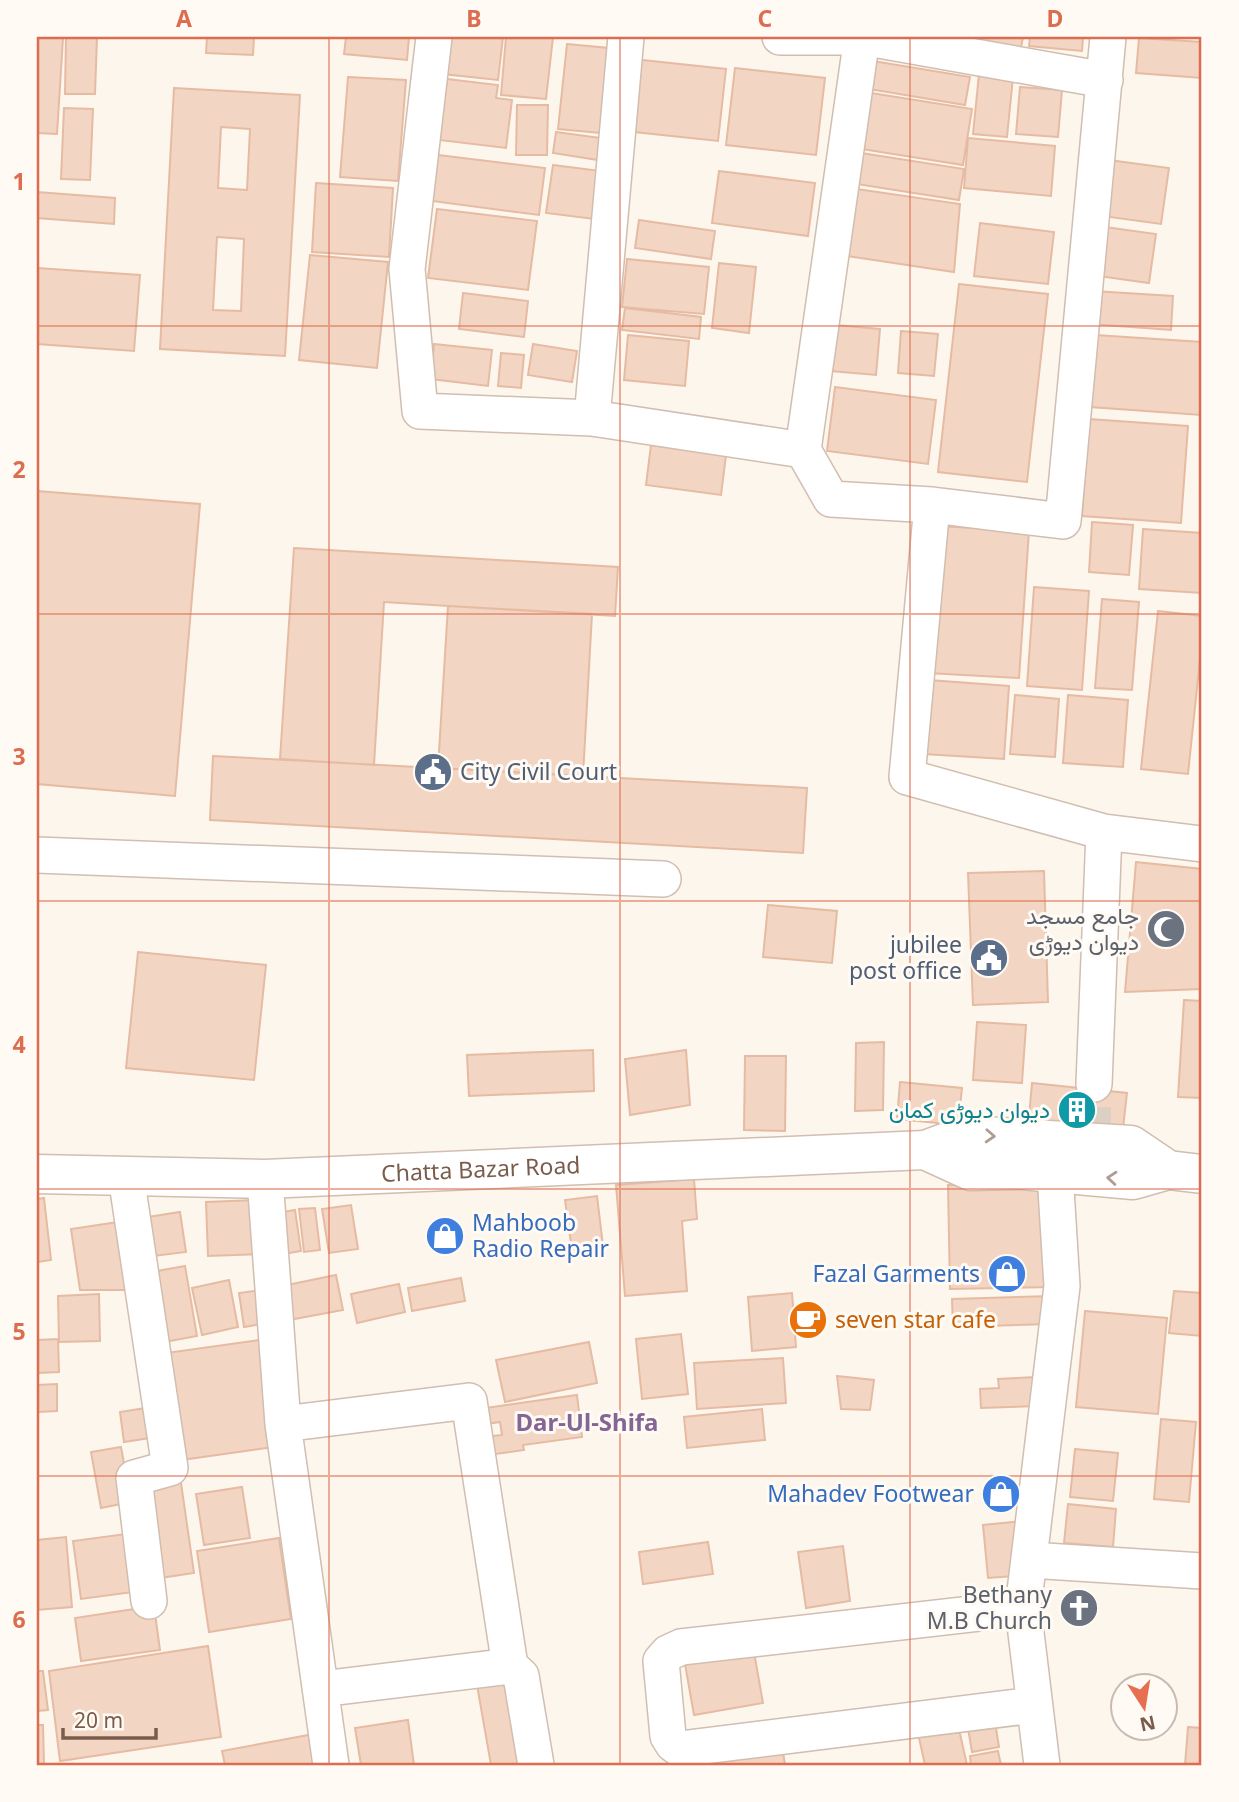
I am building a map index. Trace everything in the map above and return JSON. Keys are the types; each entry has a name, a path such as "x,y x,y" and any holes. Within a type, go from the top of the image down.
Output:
{"street":[{"path":"434,37 407,269 419,411 592,418 803,450"},
{"path":"592,418 626,37"},
{"path":"782,37 848,37"},
{"path":"1105,80 862,37 803,450 831,499 932,505 1063,521 1105,80 1108,37"},
{"path":"932,505 907,777 1104,832 1202,844"},
{"path":"1094,1084 1104,832"},
{"path":"37,855 663,880"},
{"name":"Chatta Bazar Road","path":"37,1174 265,1179 925,1150 966,1135 1131,1145 1185,1172"},
{"name":"Chatta Bazar Road","path":"925,1150 971,1171 1055,1173 1133,1180 1185,1172"},
{"path":"1042,1765 1023,1608 1062,1286 1055,1173"},
{"path":"126,1176 170,1468 134,1478 149,1601"},
{"path":"265,1179 283,1424 331,1765"},
{"path":"283,1424 469,1401 510,1666 521,1676 536,1765"},
{"path":"1030,1560 1202,1571"},
{"path":"1023,1608 681,1647 668,1653 661,1661 668,1736 680,1749 1034,1705"},
{"path":"321,1689 510,1666"}],"building":[{"path":"37,37 63,38 57,134 37,133"},
{"path":"66,37 97,37 95,94 65,94"},
{"path":"207,37 254,37 253,55 206,53"},
{"path":"346,37 409,37 407,60 344,54"},
{"path":"448,37 503,37 498,80 443,74"},
{"path":"506,37 553,37 546,99 501,95"},
{"path":"918,37 1023,37 1020,53"},
{"path":"1030,37 1083,37 1082,51 1029,46"},
{"path":"1139,38 1202,42 1202,78 1136,73"},
{"path":"567,44 609,48 600,133 558,129"},
{"path":"633,59 726,69 718,141 625,131"},
{"path":"867,60 970,77 965,105 863,88"},
{"path":"735,68 825,78 816,155 726,145"},
{"path":"979,74 1013,77 1007,137 973,134"},
{"path":"348,77 406,80 398,181 340,177"},
{"path":"447,79 498,85 496,98 512,100 506,148 439,140"},
{"path":"1020,87 1062,90 1058,137 1016,134"},
{"path":"174,88 300,95 285,356 160,349","holes":["221,127 250,129 247,190 218,188","217,237 244,239 241,311 213,310"]},
{"path":"865,92 972,109 963,165 855,148"},
{"path":"517,105 548,105 547,155 516,155"},
{"path":"64,108 93,109 90,180 61,179"},
{"path":"556,132 601,138 598,160 553,153"},
{"path":"968,138 1055,146 1051,196 964,188"},
{"path":"855,152 964,169 959,200 850,183"},
{"path":"438,155 545,168 539,215 432,201"},
{"path":"1109,160 1169,168 1161,224 1102,216"},
{"path":"553,165 601,171 594,219 546,213"},
{"path":"719,171 815,183 808,236 712,223"},
{"path":"316,183 393,188 389,257 312,252"},
{"path":"850,188 960,204 954,272 840,255"},
{"path":"37,192 115,198 114,224 37,218"},
{"path":"437,209 537,221 528,290 428,278"},
{"path":"639,220 715,231 711,259 635,248"},
{"path":"980,223 1054,232 1048,284 974,276"},
{"path":"1105,227 1156,234 1149,283 1098,276"},
{"path":"310,255 388,262 377,368 299,360"},
{"path":"627,259 709,267 704,314 622,307"},
{"path":"719,263 756,267 749,333 712,328"},
{"path":"37,268 140,275 134,351 37,344"},
{"path":"959,284 1048,294 1027,482 938,472"},
{"path":"1093,291 1173,296 1171,330 1091,324"},
{"path":"463,293 528,301 524,337 459,329"},
{"path":"625,308 701,317 699,339 622,330"},
{"path":"835,325 880,329 876,375 831,371"},
{"path":"901,331 938,334 934,376 898,373"},
{"path":"628,335 689,341 685,386 624,380"},
{"path":"1095,335 1202,342 1201,415 1090,407"},
{"path":"434,344 492,350 488,386 431,379"},
{"path":"533,344 577,351 572,382 528,375"},
{"path":"501,353 524,355 521,388 498,386"},
{"path":"835,387 936,400 928,464 827,451"},
{"path":"1089,419 1188,426 1181,523 1082,516"},
{"path":"651,445 726,455 721,495 646,485"},
{"path":"37,491 200,504 175,796 37,784"},
{"path":"1092,522 1133,525 1129,575 1089,572"},
{"path":"938,526 1029,531 1019,678 928,673"},
{"path":"1143,529 1202,533 1202,593 1139,589"},
{"path":"294,548 618,567 615,616 384,602 374,765 280,759"},
{"path":"1034,587 1089,591 1082,690 1027,686"},
{"path":"1102,599 1139,602 1132,690 1095,688"},
{"path":"448,606 592,614 583,776 438,768"},
{"path":"1158,611 1202,616 1202,640 1188,774 1141,769"},
{"path":"929,680 1009,686 1004,759 924,754"},
{"path":"1015,695 1059,699 1055,757 1010,754"},
{"path":"1068,695 1128,700 1123,767 1063,763"},
{"path":"213,756 807,788 803,853 210,820"},
{"name":"جامع مسجد دیوان دیوڑی","path":"1136,862 1202,869 1202,989 1125,992"},
{"path":"1044,871 1048,1002 973,1005 968,873"},
{"path":"768,905 837,911 832,963 763,957"},
{"path":"138,952 266,965 254,1080 126,1068"},
{"path":"1184,1000 1202,1001 1202,1098 1178,1097"},
{"path":"977,1022 1026,1025 1022,1083 973,1080"},
{"path":"884,1042 883,1110 855,1111 856,1043"},
{"path":"593,1050 594,1091 469,1096 467,1055"},
{"path":"686,1050 690,1105 630,1115 625,1059"},
{"path":"745,1056 786,1056 785,1131 744,1130"},
{"path":"900,1082 962,1088 958,1125 897,1119"},
{"name":"دیوان دیوڑی کمان","path":"1032,1083 1127,1093 1122,1137 1028,1128"},
{"path":"694,1179 697,1219 682,1221 687,1291 625,1296 616,1185"},
{"path":"1048,1183 1050,1287 950,1289 948,1185"},
{"path":"597,1196 604,1254 573,1258 565,1200"},
{"path":"44,1198 51,1260 37,1262 37,1199"},
{"path":"259,1200 261,1254 208,1256 206,1202"},
{"path":"351,1205 358,1249 329,1253 322,1209"},
{"path":"315,1208 320,1250 304,1252 299,1209"},
{"path":"295,1210 301,1251 283,1254 277,1213"},
{"path":"180,1212 186,1252 146,1257 141,1218"},
{"path":"125,1221 136,1290 80,1290 71,1229"},
{"path":"185,1266 197,1336 159,1343 146,1273"},
{"path":"336,1275 343,1310 289,1320 282,1286"},
{"path":"461,1278 465,1301 412,1311 408,1288"},
{"path":"229,1280 238,1327 202,1335 192,1288"},
{"path":"399,1284 405,1312 357,1323 351,1294"},
{"path":"261,1290 267,1323 244,1327 239,1293"},
{"path":"1174,1291 1202,1293 1202,1336 1169,1333"},
{"path":"792,1293 796,1347 752,1351 748,1297"},
{"path":"99,1294 100,1341 59,1342 58,1296"},
{"path":"1050,1296 1051,1324 953,1327 952,1299"},
{"path":"1085,1311 1167,1318 1158,1414 1076,1407"},
{"path":"681,1334 688,1394 642,1399 636,1339"},
{"path":"58,1339 59,1372 37,1373 37,1340"},
{"path":"259,1340 274,1447 174,1461 159,1354"},
{"path":"589,1342 597,1383 505,1402 496,1360"},
{"path":"783,1358 786,1403 697,1409 694,1363"},
{"path":"837,1376 874,1380 870,1410 841,1409"},
{"path":"1036,1377 1037,1406 981,1408 980,1389 999,1388 998,1379"},
{"path":"57,1384 57,1411 37,1412 37,1385"},
{"path":"577,1395 582,1437 523,1445 524,1450 487,1455 485,1437 502,1435 500,1422 487,1424 485,1408"},
{"path":"152,1407 157,1437 124,1442 120,1412"},
{"path":"762,1409 765,1440 687,1448 684,1417"},
{"path":"1161,1419 1196,1422 1189,1502 1154,1499"},
{"path":"121,1447 131,1502 101,1508 91,1452"},
{"path":"1075,1449 1118,1453 1113,1501 1070,1497"},
{"path":"181,1483 194,1573 160,1578 147,1488"},
{"path":"242,1487 250,1538 204,1545 196,1494"},
{"path":"1068,1504 1116,1509 1113,1547 1064,1543"},
{"path":"1022,1521 1027,1575 988,1578 983,1525"},
{"path":"133,1533 141,1591 81,1599 73,1541"},
{"path":"66,1537 72,1607 37,1610 37,1540"},
{"path":"279,1538 291,1619 209,1632 197,1551"},
{"path":"708,1542 713,1574 643,1584 639,1552"},
{"path":"843,1546 850,1601 806,1608 798,1552"},
{"path":"154,1606 160,1650 81,1661 75,1618"},
{"path":"208,1646 221,1737 60,1761 49,1671"},
{"path":"754,1652 763,1703 694,1715 685,1664"},
{"path":"37,1671 43,1671 48,1710 37,1711"},
{"path":"516,1678 531,1765 491,1765 477,1685"},
{"path":"956,1716 967,1765 925,1765 916,1724"},
{"path":"408,1720 414,1765 361,1765 355,1728"},
{"path":"995,1722 999,1747 972,1752 968,1728"},
{"path":"37,1725 43,1725 44,1765 37,1765"},
{"path":"1188,1727 1202,1728 1202,1765 1185,1765"},
{"path":"314,1734 319,1765 225,1765 222,1751"},
{"path":"782,1745 785,1765 675,1765 675,1762"},
{"path":"998,1751 1001,1765 971,1765 970,1756"}],"tunnel":[{"path":"1093,1142 1094,1084"}],"place":[{"name":"City Civil Court","path":"433,772"},
{"name":"جامع مسجد دیوان دیوڑی","path":"1166,929"},
{"name":"jubilee post office","path":"989,958"},
{"name":"دیوان دیوڑی کمان","path":"1077,1110"},
{"name":"Mahboob Radio Repair","path":"445,1236"},
{"name":"Fazal Garments","path":"1007,1274"},
{"name":"seven star cafe","path":"808,1320"},
{"name":"Mahadev Footwear","path":"1001,1494"},
{"name":"Bethany M.B Church","path":"1079,1608"}],"district":[{"name":"Dar-Ul-Shifa","path":"587,1423"}]}
